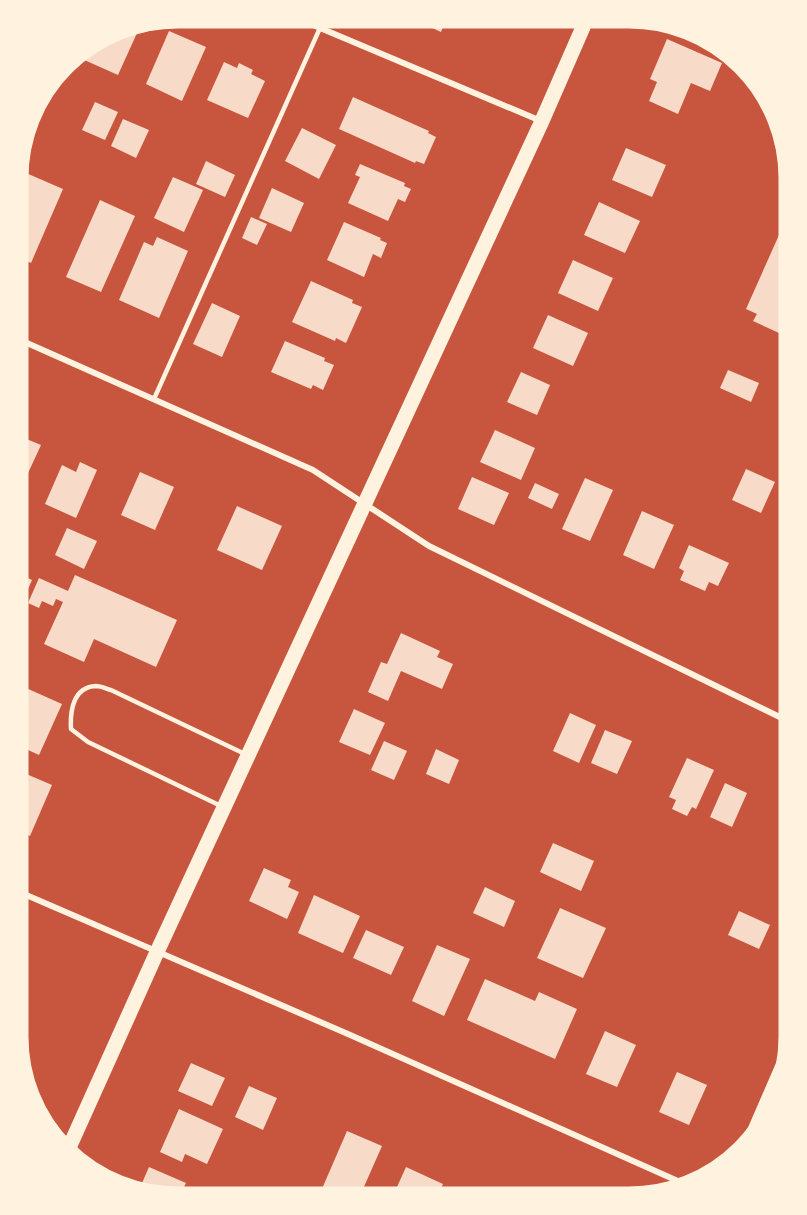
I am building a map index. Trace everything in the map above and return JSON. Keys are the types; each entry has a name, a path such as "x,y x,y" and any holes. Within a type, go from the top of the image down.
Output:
{"main road":[{"path":"71,1144 157,952 542,121 583,27"}],"street":[{"path":"320,28 542,121"},
{"path":"27,343 313,470 429,546 780,717"},
{"path":"27,895 348,1034 676,1180"},
{"path":"753,1124 776,1070"}],"lane":[{"path":"154,399 320,28"},
{"path":"225,808 88,742 71,729 70,710 80,693 95,686 111,690 249,757"}],"building":[{"path":"430,27 443,27 441,32"},
{"path":"169,31 206,47 182,101 146,84"},
{"path":"137,33 118,75 84,60 102,47"},
{"path":"667,39 722,63 710,91 691,83 678,114 649,101 657,82 650,79"},
{"path":"224,62 237,68 239,63 253,70 251,74 265,81 248,118 207,100"},
{"path":"353,97 429,131 428,133 436,137 424,164 416,161 415,163 339,129"},
{"path":"95,102 118,112 105,140 82,130"},
{"path":"123,119 149,130 136,158 111,146"},
{"path":"302,128 336,145 319,179 285,161"},
{"path":"626,148 666,165 652,197 612,180"},
{"path":"206,161 235,175 225,197 196,184"},
{"path":"360,164 405,183 404,186 411,189 405,202 398,199 388,221 348,203 360,177 355,175"},
{"path":"27,174 63,189 31,263 27,261"},
{"path":"173,177 203,190 184,232 154,218"},
{"path":"272,188 304,203 291,232 259,218"},
{"path":"100,200 135,216 101,292 66,277"},
{"path":"599,202 640,221 625,253 584,235"},
{"path":"251,217 267,224 257,245 242,238"},
{"path":"344,222 381,238 380,240 387,243 381,258 373,254 364,277 327,260"},
{"path":"779,235 780,333 753,321 757,314 746,309"},
{"path":"157,237 188,251 159,318 119,300 144,242 153,246"},
{"path":"573,260 613,278 598,311 558,293"},
{"path":"311,281 353,300 352,303 362,307 346,343 336,338 335,341 292,322"},
{"path":"212,303 240,316 222,357 193,344"},
{"path":"548,315 588,333 573,366 533,348"},
{"path":"285,341 325,358 324,361 334,365 323,390 313,385 311,389 271,372"},
{"path":"728,370 759,383 751,402 720,388"},
{"path":"521,372 550,385 537,415 507,402"},
{"path":"495,430 535,448 521,480 480,462"},
{"path":"27,439 41,445 27,475"},
{"path":"80,462 97,470 76,518 45,504 62,465 76,472"},
{"path":"746,469 775,482 761,513 732,500"},
{"path":"140,472 174,487 155,530 121,515"},
{"path":"472,477 509,493 494,525 458,509"},
{"path":"585,478 613,490 590,541 562,529"},
{"path":"535,483 559,494 552,509 528,498"},
{"path":"237,506 282,526 262,570 217,550"},
{"path":"642,511 674,525 654,569 623,555"},
{"path":"67,528 97,541 84,569 55,555"},
{"path":"689,545 729,563 718,586 709,582 705,591 680,580 684,571 679,568"},
{"path":"75,575 177,620 156,667 94,639 84,662 44,644 63,602 56,599 53,606 42,601 39,608 28,603 39,578 68,591"},
{"path":"27,578 32,580 27,591"},
{"path":"401,633 440,651 437,657 453,664 442,689 401,671 388,701 368,692 381,662 387,664"},
{"path":"27,688 62,704 39,755 27,750"},
{"path":"354,709 385,723 370,755 339,742"},
{"path":"570,713 596,725 579,763 553,751"},
{"path":"605,730 632,741 617,774 591,763"},
{"path":"384,741 407,751 394,780 371,770"},
{"path":"436,749 459,760 449,784 426,774"},
{"path":"687,758 714,770 696,809 692,807 687,816 672,809 676,800 669,797"},
{"path":"27,774 52,785 30,836 27,835"},
{"path":"725,783 747,793 732,827 710,817"},
{"path":"553,843 594,861 581,891 540,872"},
{"path":"264,868 291,880 288,887 299,892 287,919 249,901"},
{"path":"485,887 515,901 504,927 473,913"},
{"path":"314,895 360,916 343,953 298,933"},
{"path":"560,908 606,928 583,978 537,958"},
{"path":"739,911 770,925 759,949 728,935"},
{"path":"366,930 404,947 391,975 353,958"},
{"path":"437,945 470,959 444,1016 412,1001"},
{"path":"485,979 535,1001 539,992 577,1009 555,1059 467,1020"},
{"path":"605,1031 636,1045 617,1087 586,1074"},
{"path":"191,1063 225,1078 212,1106 178,1091"},
{"path":"677,1072 707,1085 689,1125 659,1112"},
{"path":"249,1086 277,1098 263,1130 235,1117"},
{"path":"179,1109 223,1129 207,1164 185,1154 182,1162 160,1152"},
{"path":"347,1131 382,1146 363,1188 322,1188"},
{"path":"149,1167 186,1183 184,1188 142,1184"},
{"path":"406,1167 443,1184 441,1188 397,1188"}]}
